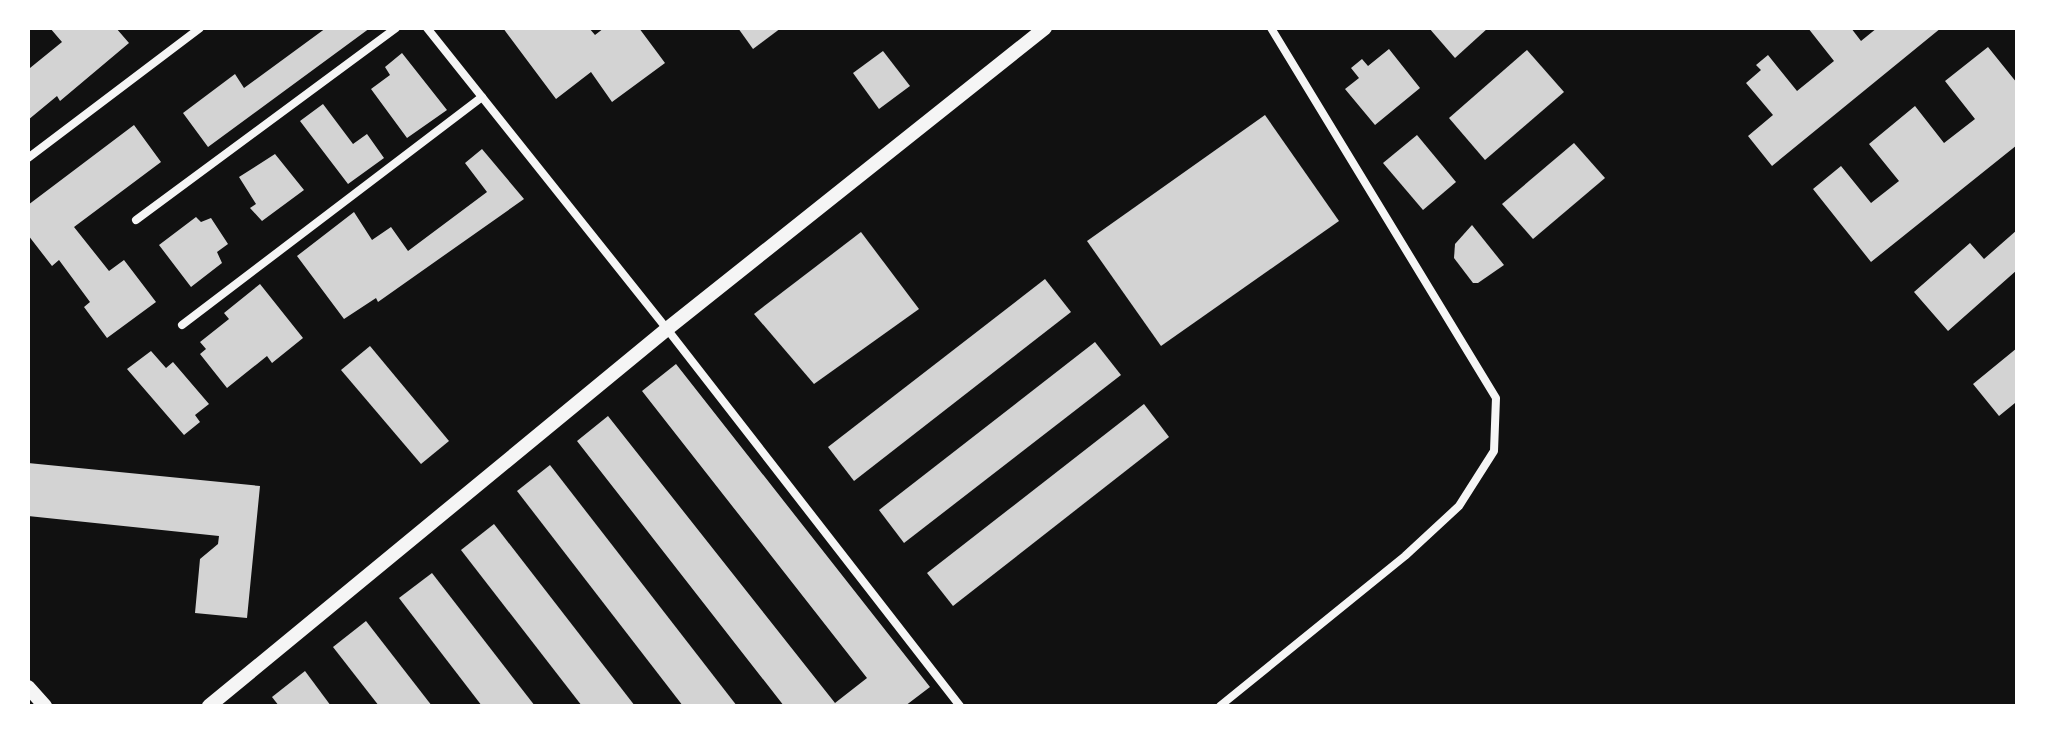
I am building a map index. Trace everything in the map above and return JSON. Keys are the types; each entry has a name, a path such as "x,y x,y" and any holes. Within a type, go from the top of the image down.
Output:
{"street":[{"path":"28,158 200,28"},
{"path":"136,220 396,28"},
{"path":"427,28 667,329 960,706"},
{"path":"209,706 667,329 1045,28"},
{"path":"1220,706 1405,556 1459,506 1494,451 1496,398 1271,28"},
{"path":"182,325 482,97"},
{"path":"28,687 45,706"}],"building":[{"path":"50,28 116,28 129,43 60,101 57,96 28,120 28,65 30,68 62,42"},
{"path":"326,28 370,28 208,147 183,113 235,74 244,88"},
{"path":"503,28 589,28 595,35 604,28 639,28 665,63 612,102 591,72 556,99"},
{"path":"738,28 781,28 753,49"},
{"path":"1429,28 1488,28 1455,58"},
{"path":"1808,28 1851,28 1861,41 1877,28 1941,28 1772,166 1748,136 1773,115 1746,83 1761,70 1756,65 1768,55 1797,91 1834,61"},
{"path":"1988,47 2017,83 2017,145 1871,262 1813,189 1841,166 1871,203 1899,181 1869,144 1915,106 1944,143 1975,119 1945,81"},
{"path":"1389,49 1420,88 1375,125 1345,89 1359,78 1351,68 1362,59 1368,66"},
{"path":"1527,50 1564,92 1485,160 1449,118"},
{"path":"883,51 910,86 879,109 853,73"},
{"path":"402,53 447,110 407,138 371,89 390,75 385,67"},
{"path":"323,104 353,144 367,134 384,158 348,184 300,121"},
{"path":"1265,115 1339,221 1161,346 1087,241"},
{"path":"134,125 161,162 74,227 109,271 124,260 156,302 107,338 84,307 90,302 59,260 52,266 28,235 28,205"},
{"path":"1417,135 1456,182 1423,210 1383,163"},
{"path":"1574,143 1605,178 1533,239 1502,204"},
{"path":"482,149 524,199 378,302 376,298 344,319 297,256 354,212 372,240 391,227 408,251 487,192 465,163"},
{"path":"275,154 304,190 262,221 250,208 256,204 239,177"},
{"path":"196,217 201,222 211,218 228,244 217,252 222,263 191,287 159,245"},
{"path":"1472,225 1504,265 1478,283 1473,283 1454,258 1455,244"},
{"path":"2017,230 2017,270 1948,331 1914,292 1970,243 1984,259"},
{"path":"861,232 919,309 814,384 754,314"},
{"path":"1045,279 1071,312 854,481 828,447"},
{"path":"260,284 303,338 272,363 267,356 227,388 200,354 206,349 200,342 229,319 224,313"},
{"path":"1095,342 1121,375 904,543 879,510"},
{"path":"370,346 449,441 421,464 341,370"},
{"path":"2017,348 2017,405 2015,403 1999,416 1973,384"},
{"path":"151,351 166,368 173,362 209,404 195,415 200,422 184,435 127,369"},
{"path":"676,364 930,687 905,706 784,706 577,441 608,416 835,703 867,678 642,391"},
{"path":"1144,404 1169,437 953,606 927,573"},
{"path":"28,463 260,486 247,618 195,613 200,559 218,544 219,536 28,516"},
{"path":"550,465 737,706 683,706 517,491"},
{"path":"494,524 635,706 582,706 461,550"},
{"path":"432,573 535,706 482,706 399,598"},
{"path":"366,621 432,706 379,706 333,647"},
{"path":"305,671 331,706 279,706 272,697"}]}
